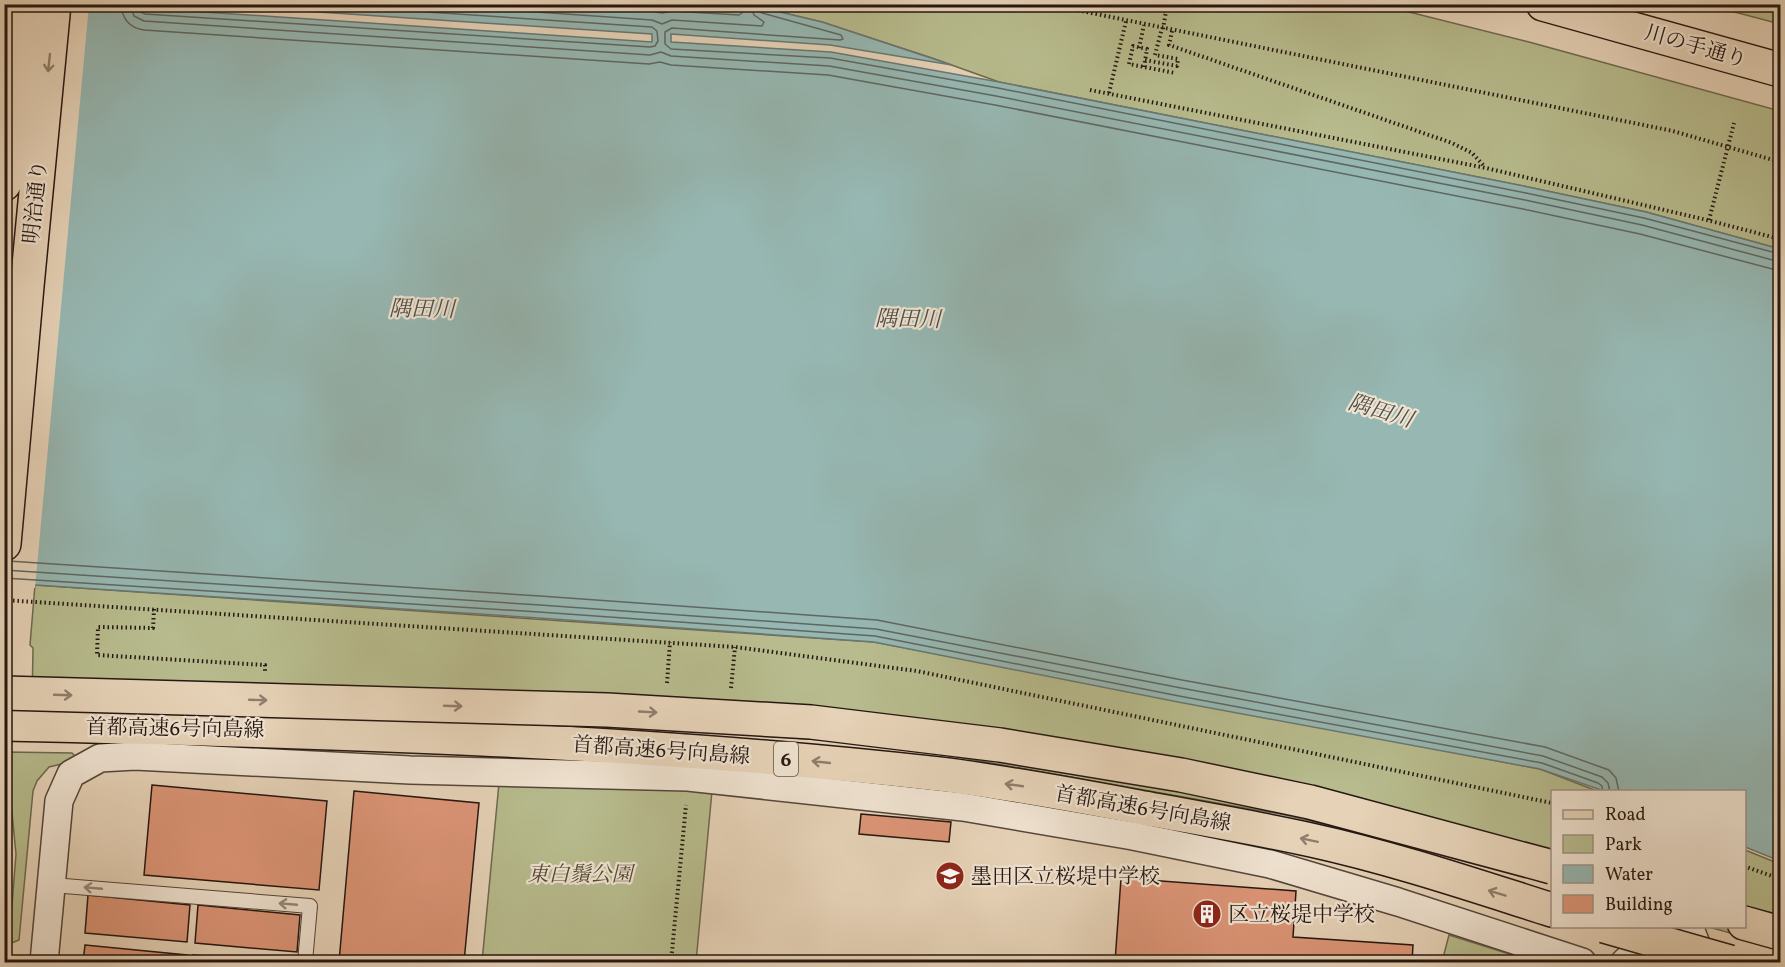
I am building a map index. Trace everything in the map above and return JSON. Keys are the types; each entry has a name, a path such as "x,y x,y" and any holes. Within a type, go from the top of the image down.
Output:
{"main road":[{"name":"明治通り","path":"4,184 21,4"},
{"name":"明治通り","path":"4,544 54,4"},
{"name":"川の手通り","path":"1543,4 1780,70"},
{"name":"首都高速6号向島線","path":"4,693 607,710 811,722 1000,745 1181,775 1310,802 1551,867"},
{"name":"首都高速6号向島線","path":"4,724 231,729 606,746 775,757 942,775 1030,787 1314,841 1412,866 1551,910"},
{"path":"1746,923 1780,933"},
{"path":"1609,928 1710,963"},
{"path":"1609,928 1730,963"}],"street":[{"path":"44,963 59,801 72,774 100,758 135,756 410,770 688,777 963,807 1133,836 1270,864 1398,902 1582,963"},
{"path":"1625,963 1633,955 1643,928"},
{"path":"1689,928 1698,949 1696,963"}],"lane":[{"path":"52,885 310,906 305,963"}],"path":[{"path":"1047,4 1673,131 1780,162"},
{"path":"1145,60 1177,66 1178,59 1155,55 1166,11 1148,4"},
{"path":"1109,93 1126,21"},
{"path":"1139,48 1144,25"},
{"path":"1172,31 1169,45 1452,143 1472,153 1486,168"},
{"path":"1143,67 1147,49 1133,46 1129,64 1143,67 1175,73"},
{"path":"1090,90 1486,168 1709,220 1780,239"},
{"path":"1709,220 1734,123"},
{"path":"4,600 735,646 917,671 1551,803"},
{"path":"154,609 153,628 98,627 97,655 265,664 265,676"},
{"path":"666,693 670,642"},
{"path":"730,696 735,646"},
{"path":"671,963 688,777"},
{"path":"1746,867 1780,879"}],"green space":[{"path":"1377,4 1529,42 1780,111 1780,249 1646,212 999,82 822,22 750,5"},
{"path":"1708,5 1780,5 1780,24"},
{"path":"35,585 874,642 1540,769 1594,790 1551,790 1551,882 1401,842 1285,815 890,745 611,725 32,704 33,648 30,645"},
{"path":"6,752 72,753 77,758 49,767 37,781 33,791 19,940 9,944 16,854"},
{"name":"東白鬚公園","path":"499,783 712,791 696,962 482,962"},
{"path":"1746,850 1780,864 1780,947 1713,928 1746,928"},
{"path":"1449,935 1535,962 1442,962"}],"water":[{"name":"隅田川","path":"4,5 144,5 144,8 652,42 652,34 211,5 750,5 822,22 952,65 830,45 671,34 671,42 831,52 999,82 1646,212 1780,249 1780,861 1746,847 1746,790 1601,790 1540,769 1178,702 874,642 5,583"}],"pier":[{"path":"5,5 89,5 35,588 4,586"}],"building":[{"path":"152,785 327,801 319,890 144,875"},
{"path":"354,791 479,803 464,962 339,962"},
{"path":"861,814 951,822 949,842 859,834"},
{"name":"区立桜堤中学校","path":"1121,878 1296,891 1293,937 1413,945 1412,962 1115,962"},
{"path":"88,895 190,905 187,942 85,933"},
{"path":"198,905 300,915 297,952 195,943"},
{"path":"85,945 187,955 186,962 83,962"},
{"path":"193,955 276,962 192,962"}],"place":[{"name":"墨田区立桜堤中学校","path":"950,876"},
{"name":"区立桜堤中学校","path":"1207,914"}]}
